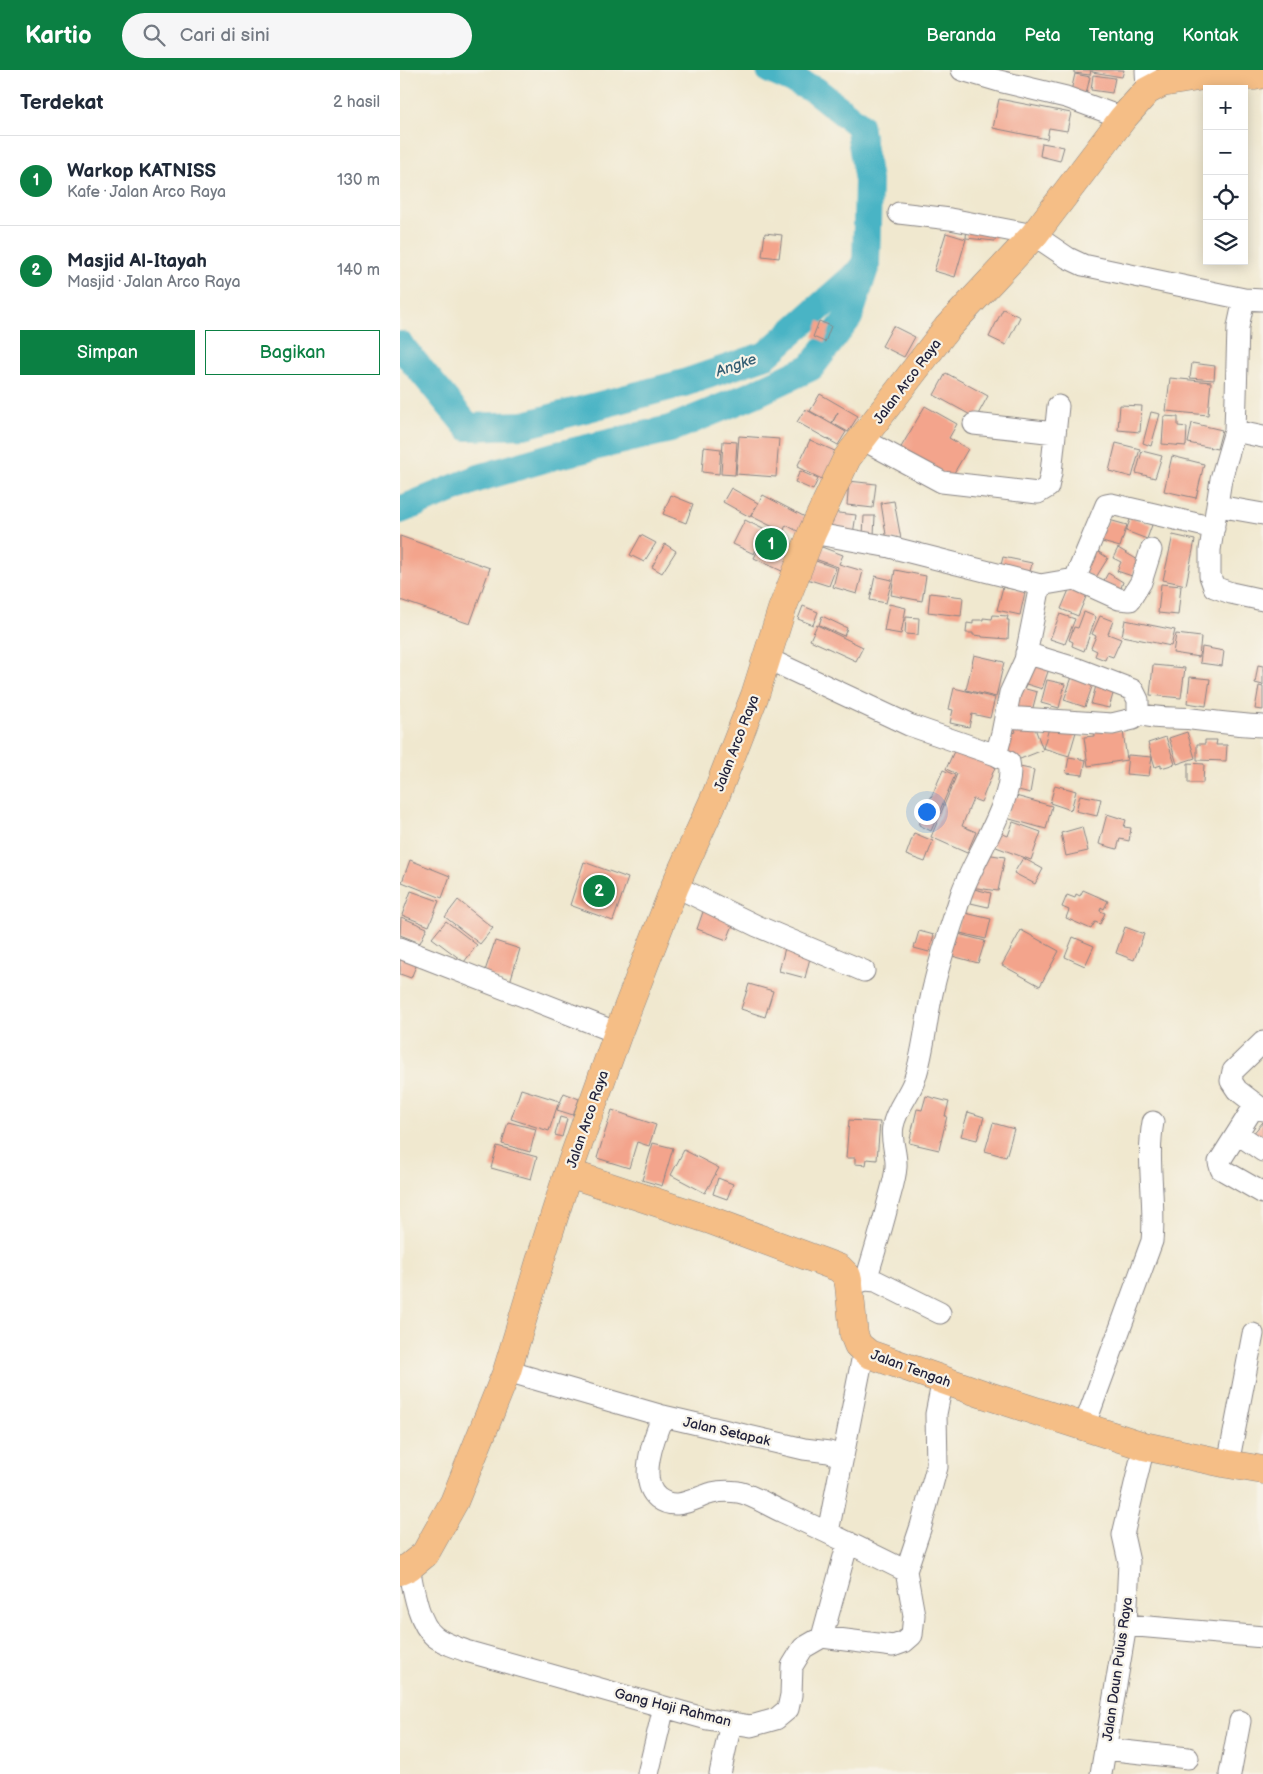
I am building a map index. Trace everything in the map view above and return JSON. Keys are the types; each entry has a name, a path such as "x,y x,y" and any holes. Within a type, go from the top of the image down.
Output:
{"main road":[{"name":"Jalan Arco Raya","path":"404,1569 425,1554 454,1502 507,1371 568,1173 618,1033 675,886 720,786 755,695 782,609 812,534 847,458 947,328 1034,235 1122,118 1147,80 1162,83 1203,73 1254,76 1263,74"},
{"path":"568,1173 710,1220 839,1268 858,1283"},
{"name":"Jalan Tengah","path":"858,1283 854,1335 858,1346 869,1354 1144,1446 1263,1470"}],"street":[{"path":"962,70 1066,97 1122,118"},
{"path":"899,214 950,219 1034,235 1068,258 1083,265 1254,300 1238,327 1235,431 1221,479 1209,563 1210,576 1214,587 1263,600"},
{"path":"862,439 942,482 1038,493 1048,487 1058,406"},
{"path":"974,424 1055,433"},
{"path":"1235,431 1263,436"},
{"path":"1075,578 1106,505 1111,504 1214,528"},
{"path":"1218,506 1263,514"},
{"path":"812,534 890,547 1040,585 1075,578 1119,599 1130,600 1141,582 1151,550"},
{"path":"996,755 1010,693 1025,660 1040,585"},
{"path":"1005,717 1104,725 1117,724 1133,719 1138,713 1138,700 1133,690 1078,669 1026,653"},
{"path":"766,658 909,725 996,755 1009,762 1011,771 1010,782 989,838 972,868 962,893 933,985 916,1077 909,1094 897,1111 893,1126 892,1142 896,1165 883,1224 858,1283 876,1281 940,1313"},
{"path":"1138,713 1149,718 1191,719 1226,724 1263,726"},
{"path":"675,886 757,926 864,971"},
{"path":"400,948 618,1033"},
{"path":"1263,1042 1233,1071 1231,1081 1237,1090 1259,1108 1219,1162 1221,1169 1263,1193"},
{"path":"1084,1427 1152,1241 1153,1215 1150,1156 1153,1122"},
{"path":"1238,1134 1263,1151"},
{"path":"1228,1464 1253,1334"},
{"path":"828,1532 864,1350"},
{"name":"Jalan Setapak","path":"507,1371 663,1416 804,1449 829,1452 843,1457"},
{"path":"848,1542 822,1637 893,1646 904,1642 912,1635 914,1615 906,1571 921,1526 937,1467 936,1414 942,1379"},
{"path":"663,1416 652,1448 647,1480 658,1498 668,1503 678,1504 694,1501 710,1493 740,1493 828,1532 906,1571"},
{"name":"Jalan Daun Pulus Raya","path":"1101,1774 1126,1625 1129,1562 1123,1535 1144,1446"},
{"name":"Gang Haji Rahman","path":"404,1569 424,1622 434,1636 466,1651 707,1719 731,1723 752,1726 764,1724 776,1719 788,1709 791,1696 792,1666 803,1648 822,1637"},
{"path":"1126,1625 1263,1638"},
{"path":"648,1774 664,1707"},
{"path":"1230,1774 1240,1721"},
{"path":"720,1774 731,1723"},
{"path":"1105,1749 1188,1758"}],"building":[{"path":"1074,70 1091,70 1090,75 1074,73"},
{"path":"1092,70 1124,70 1122,77 1092,72"},
{"path":"1075,74 1090,77 1086,94 1071,91"},
{"path":"1093,75 1115,78 1112,93 1091,90"},
{"path":"999,99 1071,113 1067,131 1049,128 1047,139 993,128"},
{"path":"1042,143 1064,147 1060,161 1040,156"},
{"path":"967,227 997,230 995,241 966,238"},
{"path":"765,233 782,235 779,258 762,256"},
{"path":"946,233 966,239 955,277 934,271"},
{"path":"1003,309 1020,317 1006,345 989,337"},
{"path":"819,321 831,326 825,342 813,337"},
{"path":"893,326 915,337 904,357 882,346"},
{"path":"1192,363 1215,366 1214,380 1190,378"},
{"path":"946,373 988,396 976,418 934,395"},
{"path":"1170,378 1211,382 1208,415 1166,411"},
{"path":"820,394 858,416 848,432 810,411"},
{"path":"1120,405 1142,406 1140,432 1118,430"},
{"path":"925,406 957,424 949,438 968,449 951,478 900,449"},
{"path":"805,409 846,432 838,445 797,422"},
{"path":"1151,412 1160,414 1151,446 1143,443"},
{"path":"1164,416 1178,417 1178,426 1187,427 1186,446 1162,444"},
{"path":"1192,423 1222,430 1217,449 1188,443"},
{"path":"739,436 779,439 776,477 736,474"},
{"path":"810,440 837,452 824,480 797,467"},
{"path":"723,441 737,442 735,475 721,474"},
{"path":"1116,443 1140,449 1132,477 1109,471"},
{"path":"704,447 721,449 719,474 702,472"},
{"path":"1142,451 1162,456 1155,478 1136,473"},
{"path":"1172,456 1204,464 1196,498 1164,491"},
{"path":"800,471 818,479 813,490 795,482"},
{"path":"849,481 876,484 873,508 847,505"},
{"path":"731,488 758,503 750,517 723,502"},
{"path":"671,495 693,504 686,523 663,514"},
{"path":"763,495 809,519 801,533 786,525 783,532 751,516"},
{"path":"894,501 901,539 887,541 881,503"},
{"path":"830,512 856,515 853,534 827,530"},
{"path":"864,516 875,516 874,535 863,535"},
{"path":"1131,517 1152,525 1147,539 1126,531"},
{"path":"745,520 765,530 754,554 733,544"},
{"path":"1109,520 1127,525 1120,547 1095,540"},
{"path":"766,534 797,549 786,573 754,558"},
{"path":"641,535 656,543 644,562 630,555"},
{"path":"1173,535 1195,540 1186,585 1163,580"},
{"path":"400,536 490,568 470,624 400,600"},
{"path":"665,544 676,551 662,573 652,567"},
{"path":"819,546 843,555 839,564 863,571 857,594 833,587 838,567 815,559"},
{"path":"1118,548 1138,560 1132,576 1117,571 1121,562 1113,558"},
{"path":"1094,549 1108,558 1095,579 1081,570"},
{"path":"1003,557 1032,563 1029,576 1000,569"},
{"path":"813,560 836,568 829,586 807,579"},
{"path":"895,570 926,576 922,601 891,595"},
{"path":"1108,573 1123,582 1119,594 1102,584"},
{"path":"875,576 892,580 886,603 870,600"},
{"path":"1161,584 1181,586 1178,615 1158,613"},
{"path":"1071,585 1088,592 1078,616 1061,609"},
{"path":"1003,587 1025,592 1020,615 997,610"},
{"path":"930,593 963,597 961,616 928,612"},
{"path":"889,604 906,608 901,634 884,631"},
{"path":"803,606 818,612 813,625 798,619"},
{"path":"1084,612 1096,617 1084,651 1072,646 1073,642 1069,640 1074,627 1078,628"},
{"path":"1060,614 1075,619 1065,644 1050,639"},
{"path":"993,615 1008,616 1008,639 982,637 973,635 973,633 966,633 967,623 973,624 973,620 983,620 983,618 992,619"},
{"path":"822,616 847,628 844,636 819,625"},
{"path":"1100,616 1113,621 1108,634 1121,639 1113,657 1107,655 1105,660 1095,656 1097,651 1091,648 1096,636 1092,634"},
{"path":"906,617 919,618 918,635 905,634"},
{"path":"1125,620 1175,630 1171,646 1122,636"},
{"path":"817,625 863,647 856,661 810,640"},
{"path":"1176,634 1201,637 1199,657 1173,653"},
{"path":"1202,647 1224,651 1222,666 1200,663"},
{"path":"974,655 1004,662 996,697 966,690"},
{"path":"1028,656 1051,663 1042,689 1020,682"},
{"path":"1153,665 1185,668 1181,698 1150,695"},
{"path":"1258,665 1263,666 1263,685 1255,683"},
{"path":"1073,674 1094,681 1085,707 1064,700"},
{"path":"1190,677 1210,679 1206,706 1187,703"},
{"path":"1047,680 1065,684 1059,708 1041,703"},
{"path":"1097,682 1115,687 1109,708 1091,704"},
{"path":"1015,686 1037,692 1031,715 1009,708"},
{"path":"1259,686 1263,687 1263,710 1255,709"},
{"path":"954,688 995,698 990,718 972,714 969,727 950,723 953,710 949,709"},
{"path":"1032,720 1043,750 1010,763 1004,736 1016,732 1014,727"},
{"path":"1050,725 1076,732 1069,756 1043,748"},
{"path":"1093,730 1123,731 1127,760 1088,766 1084,737 1094,736"},
{"path":"1187,732 1195,758 1177,764 1169,738"},
{"path":"1166,737 1175,764 1161,768 1161,765 1155,767 1148,743"},
{"path":"1205,740 1217,740 1216,745 1227,745 1226,761 1197,760 1197,744 1205,744"},
{"path":"955,749 996,765 981,802 973,799 962,826 976,832 967,853 931,837 957,774 946,769"},
{"path":"1128,755 1152,757 1149,776 1126,774"},
{"path":"1069,757 1086,760 1083,775 1066,773"},
{"path":"1188,763 1204,764 1203,783 1188,783"},
{"path":"1020,767 1034,770 1030,793 1015,789"},
{"path":"943,770 955,775 931,831 919,825"},
{"path":"1055,785 1076,791 1071,810 1050,803"},
{"path":"1012,795 1052,806 1046,829 1006,818"},
{"path":"1080,795 1101,799 1097,816 1076,811"},
{"path":"1107,814 1126,820 1124,827 1131,828 1129,841 1120,839 1117,849 1099,844"},
{"path":"1013,822 1041,832 1031,860 988,844 993,830 1008,836"},
{"path":"1082,827 1088,851 1066,856 1061,833"},
{"path":"914,833 933,841 925,862 906,855"},
{"path":"985,854 1005,857 998,891 970,887"},
{"path":"1023,858 1043,869 1035,884 1014,873"},
{"path":"410,860 450,876 442,898 402,882"},
{"path":"584,862 628,878 613,921 570,905"},
{"path":"965,887 991,893 988,907 962,901"},
{"path":"1083,890 1108,901 1104,909 1101,907 1100,911 1105,913 1100,924 1095,922 1091,929 1066,918 1069,910 1062,907 1067,895 1075,898 1076,894 1080,896"},
{"path":"411,891 439,901 429,926 402,915"},
{"path":"458,900 493,928 480,944 445,917"},
{"path":"704,909 735,920 727,940 697,929"},
{"path":"961,912 991,919 986,939 956,932"},
{"path":"401,917 427,928 420,943 400,935"},
{"path":"446,921 477,945 464,962 432,938"},
{"path":"1125,927 1144,934 1134,960 1116,953"},
{"path":"1021,930 1059,951 1040,986 1002,965"},
{"path":"919,931 934,935 929,952 914,948"},
{"path":"951,932 985,941 978,963 945,954"},
{"path":"1073,937 1094,946 1085,966 1065,957"},
{"path":"495,941 520,949 510,982 484,974"},
{"path":"785,948 811,954 805,978 779,971"},
{"path":"400,951 419,959 411,978 400,974"},
{"path":"749,984 773,991 765,1017 741,1009"},
{"path":"521,1089 559,1101 549,1131 511,1119"},
{"path":"564,1093 579,1099 573,1115 557,1110"},
{"path":"926,1096 949,1102 939,1150 909,1143 917,1109 922,1110"},
{"path":"612,1110 656,1125 649,1146 637,1142 629,1168 597,1158"},
{"path":"968,1112 984,1117 977,1140 961,1136"},
{"path":"560,1117 567,1119 562,1137 555,1135"},
{"path":"849,1120 880,1122 877,1160 867,1159 866,1165 855,1164 855,1158 846,1158"},
{"path":"508,1122 536,1129 530,1152 502,1144"},
{"path":"1263,1122 1263,1142 1251,1136"},
{"path":"993,1123 1014,1129 1006,1157 985,1151"},
{"path":"653,1143 673,1148 662,1186 642,1180"},
{"path":"497,1146 537,1157 531,1179 491,1168"},
{"path":"684,1150 719,1168 705,1193 671,1175"},
{"path":"718,1178 733,1184 727,1199 713,1194"}],"waterway":[{"name":"Angke","path":"400,345 468,427 524,425 684,383 766,355 866,266 868,181 859,125 815,90 770,70"},
{"path":"400,510 479,478 554,456 670,429 752,395 811,367 849,317 865,268"}],"place":[{"name":"Warkop KATNISS","path":"771,544"},
{"name":"Masjid Al-Itayah","path":"599,891"}]}
